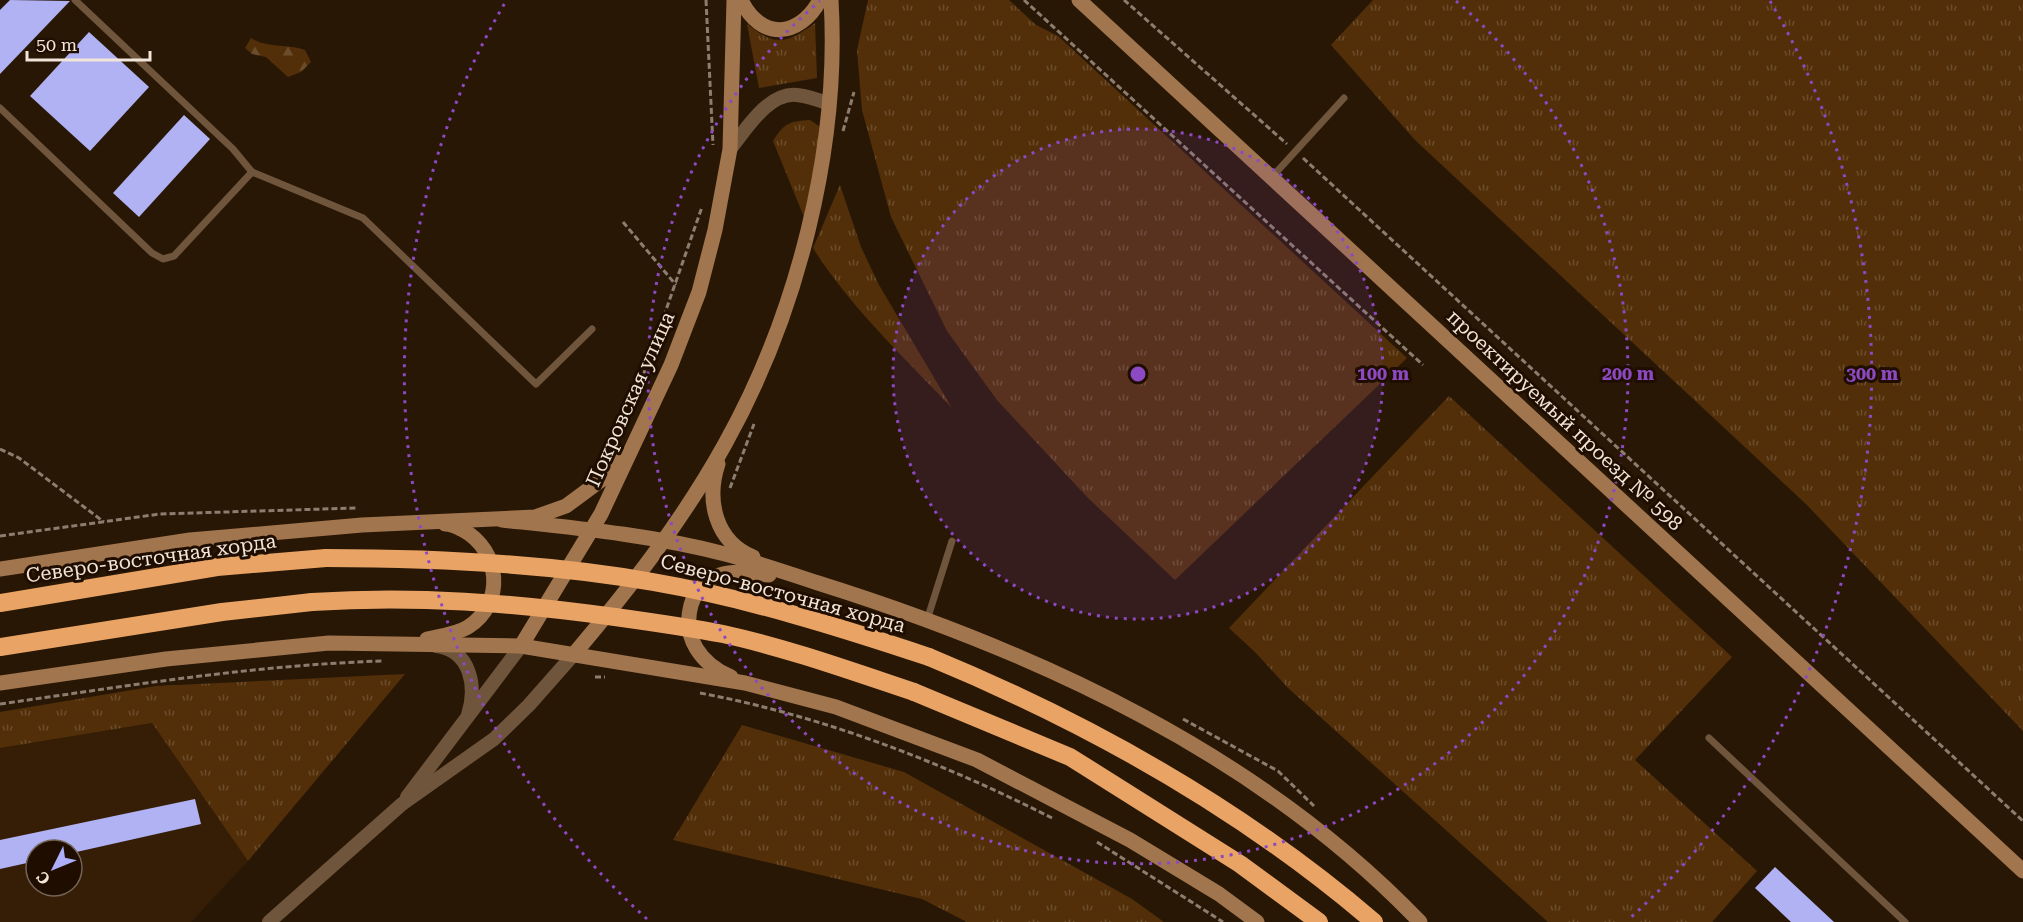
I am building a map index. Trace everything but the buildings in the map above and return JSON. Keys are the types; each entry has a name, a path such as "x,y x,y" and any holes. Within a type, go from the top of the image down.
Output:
{"highway":[{"name":"Северо-восточная хорда","path":"0,603 217,567 326,558 470,561 653,582 837,627 929,657 1002,687 1170,776 1266,838 1336,890 1374,922"},
{"path":"0,647 222,612 383,597 465,600 546,608 723,634 914,692 1070,757 1240,864 1318,922"}],"main road":[{"name":"Покровская улица","path":"521,646 592,531 671,365 699,292 715,230 730,149 734,0"},
{"path":"741,0 758,22 775,30 792,29 808,18 820,0"},
{"path":"574,654 615,607 663,542 725,444 749,398 777,327 803,246 828,130 833,31 831,0"},
{"name":"проектируемый проезд № 598","path":"1079,0 2023,871"},
{"path":"0,569 190,540 409,522 535,517 566,506 608,475 637,439"},
{"path":"725,444 713,479 712,502 723,534 744,554 799,577"},
{"path":"502,520 592,531 726,554 927,620 991,645 1099,693 1186,741 1300,815 1354,857 1420,922"},
{"path":"407,643 468,627 488,604 495,579 489,557 472,535 450,524 409,522"},
{"path":"745,683 724,675 706,663 698,652 688,633 687,618 693,600 700,587 713,577 736,572 799,577"},
{"path":"0,682 166,659 329,643 407,643 521,646 745,683 836,707 977,760 1130,840 1219,894 1257,922"}],"street":[{"path":"730,149 760,113 777,99 795,94 829,104"},
{"path":"407,643 442,647 464,660 471,677 473,692 465,724"},
{"path":"402,804 465,724 521,646"},
{"path":"269,922 402,804 494,739 529,705 574,654"}],"lane":[{"path":"75,0 233,149 252,171 363,218 536,384 592,329"},
{"path":"1272,177 1344,98"},
{"path":"0,108 152,253 163,259 174,256 252,171"},
{"path":"927,620 952,540"},
{"path":"1709,738 1905,922"}],"path":[{"path":"706,0 714,156"},
{"path":"1024,0 1423,365"},
{"path":"1124,0 1295,151 2023,821"},
{"path":"628,417 704,201"},
{"path":"623,222 676,285"},
{"path":"0,449 19,458 104,522"},
{"path":"0,536 160,514 358,508"},
{"path":"0,704 181,677 301,665 392,661"},
{"path":"595,678 615,677"},
{"path":"690,691 747,702 841,730 936,764 1062,824"},
{"path":"1091,838 1223,922"}],"shaded area":[{"path":"152,723 248,861 191,922 0,922 0,748"}],"green space":[{"path":"868,0 1009,0 1036,25 1058,36 1407,358 1175,580 1087,497 997,400 947,331 891,217 862,110 857,50"},
{"path":"1373,0 2023,0 2023,731 1806,504 1415,140 1331,45"},
{"path":"815,23 817,78 759,88 747,24 766,36 781,40 796,35"},
{"path":"251,38 264,44 305,50 311,62 301,72 288,77 266,57 252,54 245,48"},
{"path":"810,120 823,129 804,217 773,141 788,124"},
{"path":"840,185 861,247 879,285 952,408 861,312 813,248"},
{"path":"1449,396 1732,657 1635,760 1757,871 1712,922 1548,922 1287,687 1229,628"},
{"path":"405,674 248,861 152,723 0,748 0,712 156,686"},
{"path":"742,725 904,772 1132,899 1164,922 967,922 922,899 673,840"}]}
